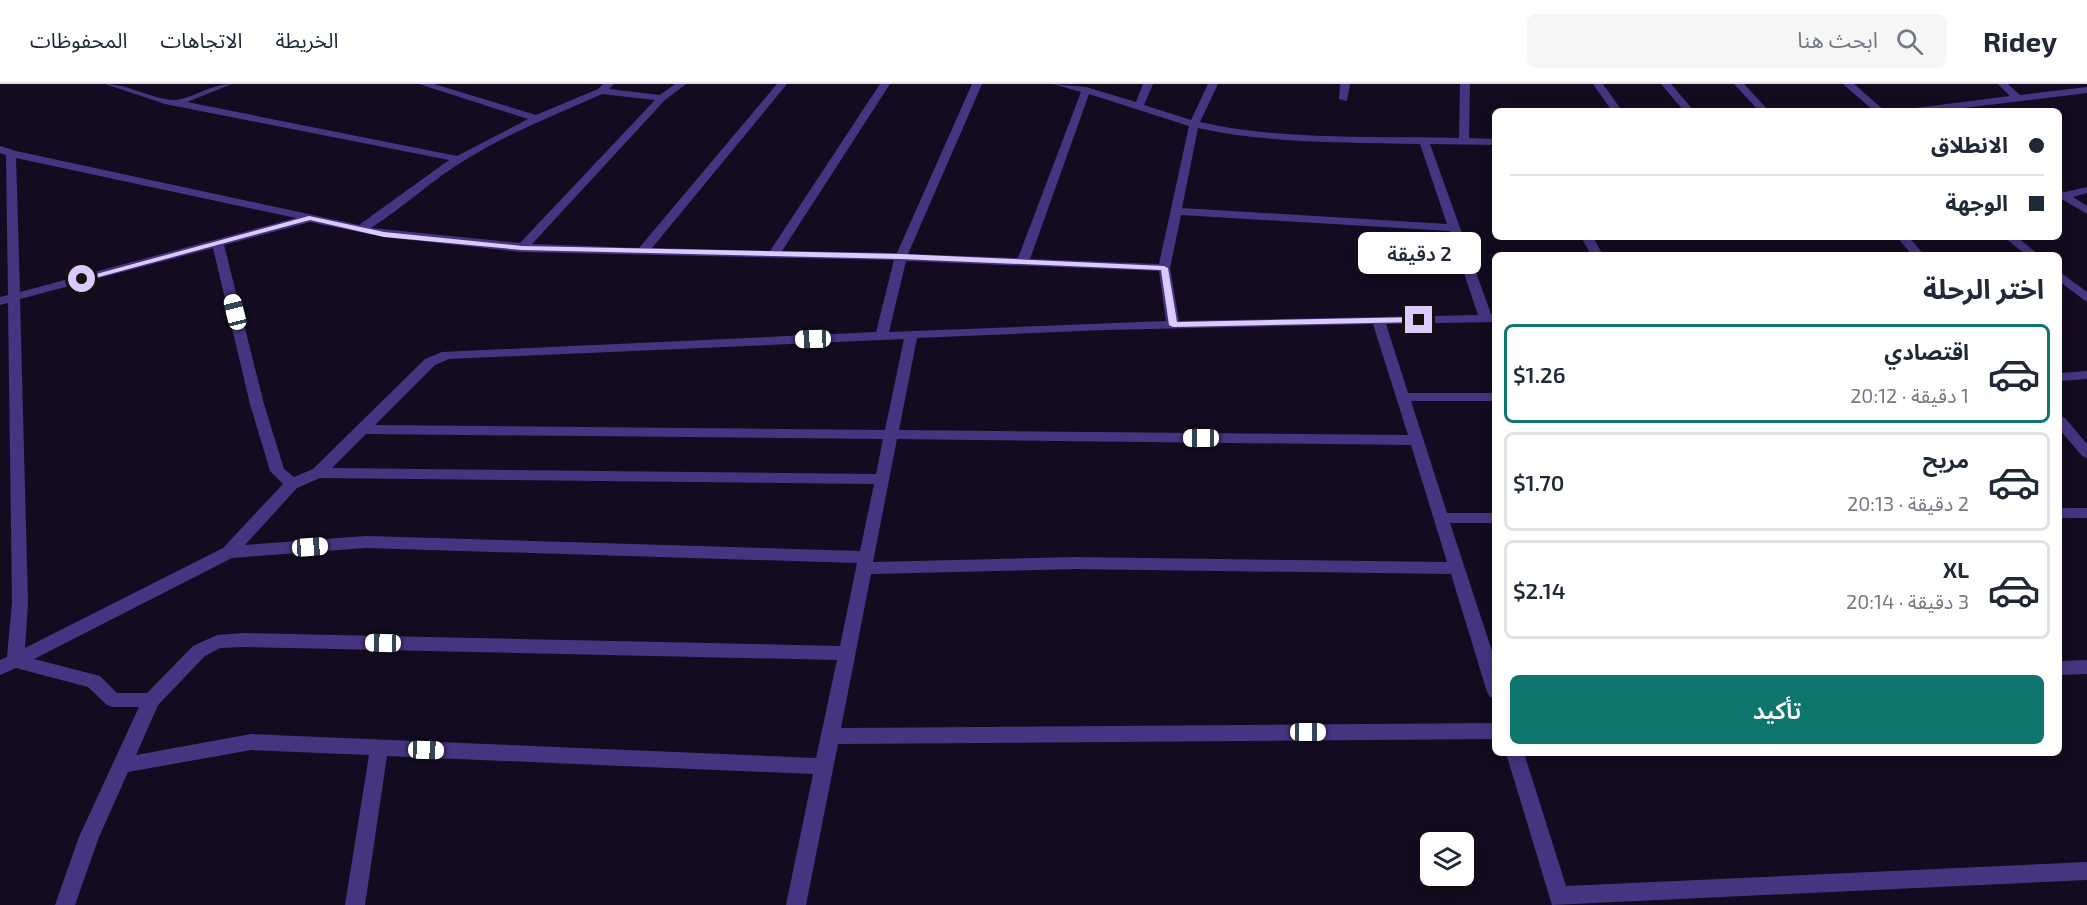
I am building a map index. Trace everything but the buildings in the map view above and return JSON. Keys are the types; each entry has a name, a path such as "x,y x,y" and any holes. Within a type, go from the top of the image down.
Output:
{"street":[{"path":"110,84 177,103 458,159"},
{"path":"177,103 227,84"},
{"path":"424,84 538,118"},
{"path":"522,248 662,98 681,84"},
{"path":"642,252 782,84"},
{"path":"774,254 885,84"},
{"path":"882,336 901,257 977,84"},
{"path":"1058,84 1086,90 1194,124 1234,134 1492,142"},
{"path":"1139,106 1148,84"},
{"path":"1173,325 1164,268 1194,124 1213,84"},
{"path":"1344,99 1345,84"},
{"path":"1464,84 1464,142"},
{"path":"1598,84 1615,108"},
{"path":"1666,84 1686,108"},
{"path":"1739,84 1761,108"},
{"path":"1848,84 1876,108"},
{"path":"2003,84 2018,99"},
{"path":"361,229 405,200 458,159 538,118 605,88 662,98"},
{"path":"1023,262 1086,90"},
{"path":"1945,108 2087,90"},
{"path":"8,664 229,552 292,484 318,473 430,362 447,355 1173,325 1491,318 1455,228 1424,141"},
{"path":"8,664 20,603 7,299 5,151 384,234 522,248 901,257 1164,268"},
{"path":"2062,195 2087,190"},
{"path":"2062,195 2087,211"},
{"path":"1176,211 1455,228"},
{"path":"7,299 309,218"},
{"path":"1906,240 1916,252"},
{"path":"2014,240 2029,252"},
{"path":"218,243 257,404 277,471 292,484"},
{"path":"2062,278 2087,298"},
{"path":"1379,322 1492,677"},
{"path":"796,905 911,335"},
{"path":"2062,377 2087,375"},
{"path":"1402,397 1492,396"},
{"path":"2062,423 2087,453"},
{"path":"363,429 1416,440"},
{"path":"318,473 882,479"},
{"path":"2062,513 2087,513"},
{"path":"1441,518 1492,518"},
{"path":"229,552 366,542 865,562 1457,568"},
{"path":"65,905 89,837 151,700 199,651 217,642 256,640 847,653"},
{"path":"8,664 94,681 113,700 151,700"},
{"path":"2062,668 2087,667"},
{"path":"830,736 1492,731"},
{"path":"122,765 251,742 824,766"},
{"path":"355,905 379,748"},
{"path":"1516,756 1561,900 2087,871"}],"route":[{"path":"82,279 309,218 384,234 522,248 901,257 1164,268 1173,325 1419,320"}]}
